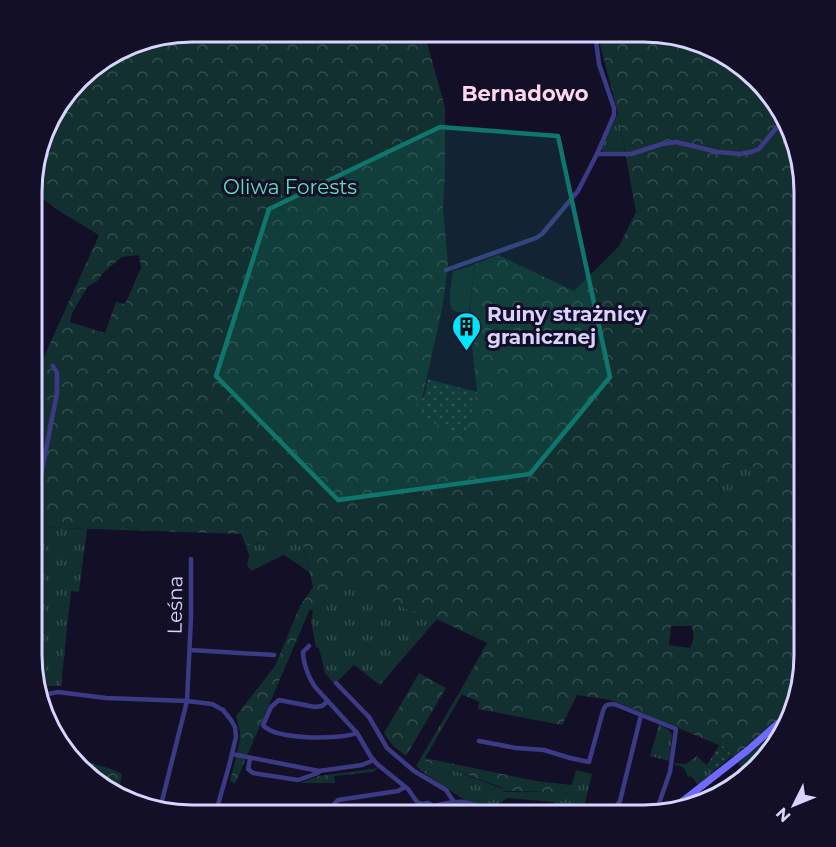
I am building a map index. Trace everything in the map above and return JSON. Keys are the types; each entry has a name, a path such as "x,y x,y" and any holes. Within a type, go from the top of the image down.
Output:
{"main road":[{"path":"686,799 741,757 776,725"}],"street":[{"path":"446,270 529,241 542,234 578,191 614,115 614,108 598,64 596,42"},
{"path":"597,154 630,154 676,142 718,152 740,154 759,150 778,127"},
{"path":"42,470 57,393 57,373 53,366"},
{"name":"Leśna","path":"162,802 187,701 191,559"},
{"path":"309,646 303,652 303,658 312,682 357,733 374,760 411,792 417,802 431,805"},
{"name":"Leśna","path":"190,650 274,655"},
{"path":"336,684 369,717 387,748 414,771 446,790 454,802"},
{"path":"47,694 58,692 99,697 187,701 212,704 223,710 236,732 218,805"},
{"path":"328,701 319,707 279,700 271,707 263,725 268,730 307,737 357,733"},
{"path":"479,741 516,748 544,750 589,762 603,711 606,705 614,704 676,729 670,772 659,804"},
{"path":"617,805 641,715"},
{"path":"232,754 319,771 362,765 374,760"},
{"path":"250,759 248,770 253,773 298,780 319,771"},
{"path":"334,805 338,800 398,791 405,787"},
{"path":"438,805 454,802 474,805"}],"highlighted area":[{"path":"440,127 558,136 610,377 530,474 338,500 216,376 269,209"}],"green space":[{"name":"Oliwa Forests","path":"192,42 427,42 445,107 443,208 448,263 443,304 422,399 477,392 469,318 475,264 498,255 574,291 619,246 636,212 618,113 599,42 663,43 683,47 719,62 735,73 750,86 769,109 786,144 794,183 794,664 791,684 780,718 735,756 732,756 726,748 611,700 577,695 562,725 478,709 479,702 459,693 487,643 441,621 420,615 345,579 325,601 313,611 310,609 235,784 230,781 239,745 240,732 236,716 275,666 300,606 313,587 303,546 297,541 280,544 270,541 248,545 241,534 42,527 42,359 99,235 42,199 43,173 50,144 62,117 79,93 109,67 135,53 173,43","holes":["139,255 141,268 125,304 116,302 105,333 70,322 72,313 88,286 97,281 122,257","736,460 751,465 759,474 737,497 731,515 717,513 721,491 718,479 722,469","671,626 691,626 694,637 690,648 669,645"]},
{"path":"618,113 625,153 603,152 601,149"},
{"path":"475,264 469,312 455,312 450,304 453,271"},
{"path":"428,379 477,392 467,429 456,436 418,413 417,404 424,397"},
{"path":"736,460 751,465 759,474 755,481 743,490 731,515 717,514 721,491 718,479 722,469"},
{"path":"42,527 87,529 79,592 71,591 61,686 45,686 42,664"},
{"path":"270,541 287,543 298,541 303,546 309,572 284,555 251,571 247,565 249,555 245,543 257,544"},
{"path":"345,579 420,615 437,619 380,685 354,665 334,684 325,673 319,648 316,647 311,622 313,611"},
{"path":"419,673 446,688 406,756 393,746 384,733"},
{"path":"459,693 462,694 424,760 451,774 453,770 503,789 503,792 569,794 576,770 592,774 584,805 554,805 554,802 507,798 500,805 478,805 466,801 416,766"},
{"path":"659,725 667,729 672,736 669,761 650,756"},
{"path":"770,736 757,754 742,768 738,763"},
{"path":"720,745 726,748 732,756 713,772 706,765"},
{"path":"697,756 713,772 698,785 691,776 688,777 682,767 675,766 675,763 686,764"},
{"path":"425,758 536,781 572,785 570,794 502,792 503,788 454,770 451,774 424,760"},
{"path":"87,761 114,770 122,774 120,786"},
{"path":"378,768 373,772 334,776 335,783 300,783 319,776"}],"place":[{"name":"Ruiny strażnicy granicznej","path":"466,352"}],"district":[{"name":"Bernadowo","path":"525,94"}]}
